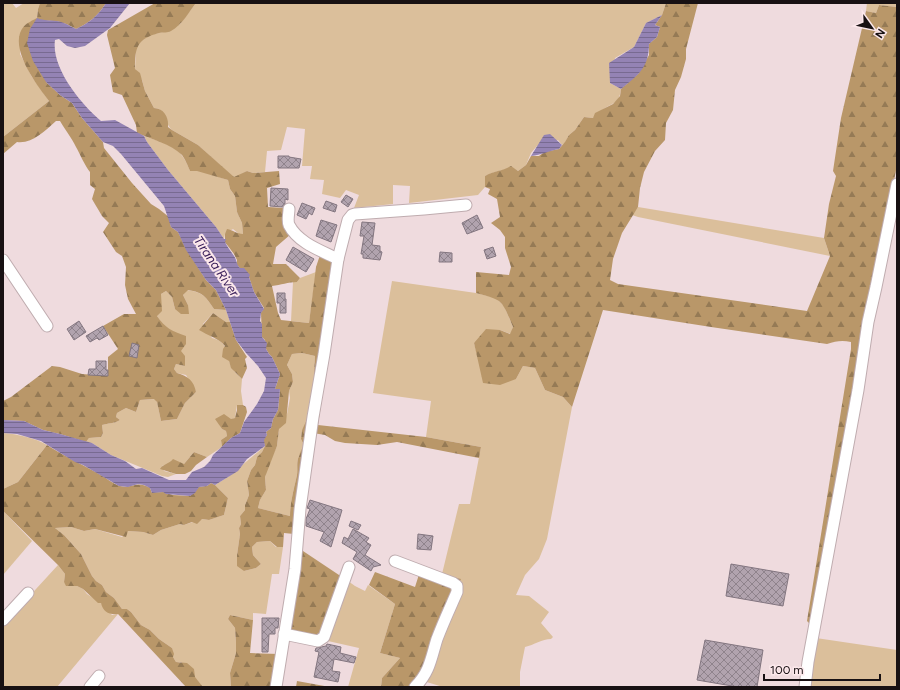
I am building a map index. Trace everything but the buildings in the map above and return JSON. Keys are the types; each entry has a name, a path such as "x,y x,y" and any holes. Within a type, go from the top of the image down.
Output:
{"street":[{"path":"805,687 808,662 858,390 867,330 897,184"},
{"path":"276,687 295,569 300,509 313,417 338,259 348,220 352,215 466,205"},
{"path":"289,209 289,224 296,234 310,245 338,259"},
{"path":"3,260 47,326"},
{"path":"395,561 453,582 456,586 457,592 437,640 428,670 425,676 415,687"},
{"path":"284,634 318,640 324,637 350,566"},
{"path":"3,620 28,593"},
{"path":"90,687 99,676"}],"shaded area":[{"path":"3,3 12,3 16,8 24,3 40,3 37,18 24,26 20,54 32,77 49,101 3,137"},
{"path":"196,3 666,3 662,15 646,23 634,47 615,58 610,83 621,89 618,100 602,110 593,118 584,117 562,145 558,140 537,146 531,153 526,165 518,171 511,167 485,176 485,187 478,195 409,203 410,186 393,185 393,204 354,208 359,195 346,190 340,198 322,194 324,180 310,179 312,166 302,166 305,129 287,127 281,150 267,151 265,172 253,173 247,171 234,178 198,145 172,130 161,110 154,108 145,91 142,80 135,69 136,48 140,41 150,35 163,32 180,24"},
{"path":"867,3 897,3 897,7 879,5 876,13 866,11"},
{"path":"144,136 171,146 175,149 180,153 190,171 197,170 228,180 230,189 235,196 237,212 242,223 243,234 239,234 233,229 225,234 224,239 216,227 168,170"},
{"path":"638,207 824,238 830,256 632,215"},
{"path":"316,272 309,323 291,321 293,282 297,282 300,278"},
{"path":"392,281 476,293 496,298 504,306 513,327 511,334 500,330 474,343 479,362 516,379 523,366 535,368 545,390 563,397 572,407 547,539 539,559 525,575 516,595 529,596 549,612 541,623 553,637 551,639 525,647 520,672 520,687 443,687 417,679 460,579 442,574 459,504 470,504 481,447 426,437 431,401 373,393"},
{"path":"187,290 197,292 204,296 214,309 226,310 230,322 226,322 213,313 203,324 212,338 222,343 226,349 232,368 242,379 241,391 243,405 237,405 235,418 219,424 222,429 226,431 227,436 221,440 222,447 207,457 194,452 184,464 169,464 162,466 164,471 176,474 168,477 162,476 111,455 92,443 86,442 89,438 101,437 103,433 102,425 120,420 116,417 117,413 126,408 136,412 140,400 155,399 161,421 177,419 185,403 196,392 186,375 177,373 174,369 176,364 185,366 174,332 164,326 157,316 161,294 166,291 172,297 175,309 188,305 183,295"},
{"path":"302,353 315,356 314,373 317,374 310,416 302,430 301,439 304,445 298,461 290,516 258,508 260,500 266,490 265,477 267,468 277,446 279,429 287,414 290,398 289,391 293,382 292,374 287,365 292,354"},
{"path":"3,433 14,434 37,440 47,445 18,482 3,489"},
{"path":"265,446 257,457 255,465 251,470 247,481 249,495 245,505 245,510 240,516 241,524 239,528 240,534 237,555 244,571 256,568 261,564 253,555 252,547 257,542 270,541 276,547 283,547 279,574 272,574 266,614 253,613 253,620 230,615 228,619 235,628 236,643 236,653 230,673 231,687 203,687 181,662 176,662 173,657 172,648 159,639 150,630 141,625 131,612 127,609 122,609 114,598 106,592 102,585 92,576 81,554 64,535 55,528 71,527 84,531 95,529 122,537 128,531 143,532 153,535 161,530 180,524 184,525 202,519 209,520 224,515 228,498 215,485 228,477"},
{"path":"3,511 32,541 3,575"},
{"path":"58,565 65,574 64,582 71,586 77,586 83,589 87,594 101,603 112,615 118,614 57,687 3,687 3,625"},
{"path":"348,581 365,591 368,585 395,604 380,653 400,658 382,678 381,687 348,687 359,648 328,641"},
{"path":"816,638 897,650 897,687 809,687"}],"green space":[{"path":"40,3 106,3 93,19 76,29 61,22 45,21 46,82 60,95 72,103 82,118 103,142 104,148 132,183 151,204 169,217 171,227 178,232 187,250 206,280 216,290 226,310 214,309 204,296 197,292 188,290 183,295 188,305 189,314 181,314 175,309 172,297 166,291 161,294 162,311 157,316 169,329 186,336 186,344 181,351 185,356 185,366 176,364 174,369 177,373 190,380 194,385 196,392 185,403 177,419 161,421 157,402 154,399 140,400 136,412 126,408 117,413 116,417 120,420 102,425 103,433 101,437 89,438 86,442 43,430 24,421 3,420 3,401 11,397 52,366 82,374 108,376 108,357 118,349 103,326 124,314 136,314 128,299 125,285 126,267 122,256 116,252 103,232 109,223 102,216 92,199 95,189 90,185 90,172 73,140 60,121 56,121 43,133 33,139 17,142 3,154 3,137 49,101 25,65 19,44 20,34 24,26 37,18"},
{"path":"155,3 196,3 182,22 170,32 159,33 146,38 139,45 137,50 135,69 140,73 145,91 154,108 158,108 165,114 168,120 168,127 198,145 234,177 247,171 253,173 279,171 280,184 267,188 268,207 284,208 291,234 276,247 273,264 286,264 300,278 297,282 272,286 281,320 309,323 316,267 320,255 333,262 317,374 314,376 315,356 302,353 292,354 287,365 292,374 293,382 289,391 286,423 279,429 277,446 265,477 266,490 260,500 258,508 290,516 298,461 304,445 301,439 302,430 309,415 294,534 284,533 283,547 277,547 270,541 257,542 252,547 253,555 261,564 256,568 244,571 237,566 240,534 239,528 241,524 240,516 245,510 245,505 249,495 247,481 251,470 255,465 257,457 265,446 263,440 267,435 266,432 271,428 273,419 278,410 280,389 275,389 280,374 272,357 266,349 265,340 262,337 261,313 264,308 254,292 249,277 237,265 237,260 234,254 225,242 225,234 227,229 243,234 242,223 237,212 235,196 230,189 228,180 197,171 190,171 182,155 177,151 167,145 137,133 136,125 122,95 113,92 110,75 115,68 107,35 108,30"},
{"path":"666,3 698,3 686,49 686,59 681,77 675,90 673,110 666,123 665,140 655,151 644,172 640,188 638,207 622,233 613,259 610,280 618,284 807,311 830,256 824,238 829,204 836,176 833,171 841,118 866,11 876,13 879,5 897,7 897,165 810,624 807,621 851,342 839,341 827,344 603,310 572,407 563,397 545,390 535,368 523,366 516,379 500,385 483,383 474,343 486,329 500,330 510,334 513,327 507,312 501,303 492,298 476,293 476,272 509,275 511,267 505,248 505,237 500,230 491,223 500,217 497,199 488,194 490,189 485,187 485,176 511,166 518,171 526,165 531,156 539,156 544,152 559,149 584,117 593,118 595,113 613,104 620,96 621,89 639,73 649,55 649,44 657,37 660,27 655,25 662,15"},
{"path":"344,257 318,425 426,437 481,447 479,458 397,442 377,445 345,443 335,441 325,435 313,433 340,266"},
{"path":"213,313 226,322 230,322 236,340 247,357 245,359 247,368 242,379 231,368 229,361 222,357 225,346 217,339 199,330"},
{"path":"237,405 243,405 246,407 247,412 240,433 231,438 222,447 221,440 227,436 226,431 222,429 215,419 224,414 231,419 235,418"},
{"path":"47,445 120,486 141,485 150,488 152,493 163,492 173,495 190,496 199,487 207,486 211,483 228,498 224,515 209,520 202,519 197,524 192,522 184,525 180,524 161,530 153,535 143,532 128,531 126,537 95,529 84,531 71,527 55,528 64,535 81,554 92,576 102,585 106,592 114,598 122,609 127,609 131,612 141,625 150,630 159,639 172,648 174,654 173,657 176,662 187,663 194,669 195,677 203,687 186,687 118,614 107,612 103,609 101,603 98,603 83,589 77,586 66,586 64,582 65,574 58,565 3,511 3,489 18,482"},
{"path":"194,452 207,457 196,465 191,471 185,474 176,474 160,469 173,459 184,464"},
{"path":"300,549 348,581 328,641 288,632"},
{"path":"422,565 442,574 461,579 422,673 409,687 381,687 382,678 400,658 380,653 395,604 369,585 375,572 415,587"},
{"path":"230,615 253,620 250,653 279,654 273,687 231,687 230,673 236,653 236,643 235,628 228,619"},
{"path":"297,681 330,687 296,687"}],"water":[{"name":"Tirana River","path":"106,3 130,3 110,28 85,46 75,48 67,46 59,39 55,40 55,51 63,73 69,85 93,114 101,121 115,120 144,136 168,170 216,227 224,239 226,239 225,242 237,264 240,268 244,268 250,275 249,277 254,292 264,309 261,313 260,321 262,324 262,337 267,343 266,349 272,357 280,374 275,389 280,389 278,410 273,419 271,428 266,432 267,435 264,440 265,446 247,459 238,471 215,485 211,483 207,486 199,487 195,493 190,496 166,494 163,492 152,493 150,488 138,484 128,487 119,486 41,441 17,434 3,433 3,420 24,421 43,430 92,443 111,455 125,461 136,469 142,468 169,480 186,480 192,472 204,467 213,455 231,438 240,433 244,422 264,391 266,378 236,340 226,310 216,290 206,280 186,250 178,232 171,227 164,206 121,154 113,146 103,142 82,118 72,103 60,95 46,82 33,61 27,43 30,29 37,18 60,22 76,29 93,19"},
{"path":"662,15 655,25 660,27 657,37 649,44 645,65 633,79 621,89 610,83 609,63 634,47 646,23"},
{"path":"550,134 562,145 559,149 531,156 544,135"}]}
